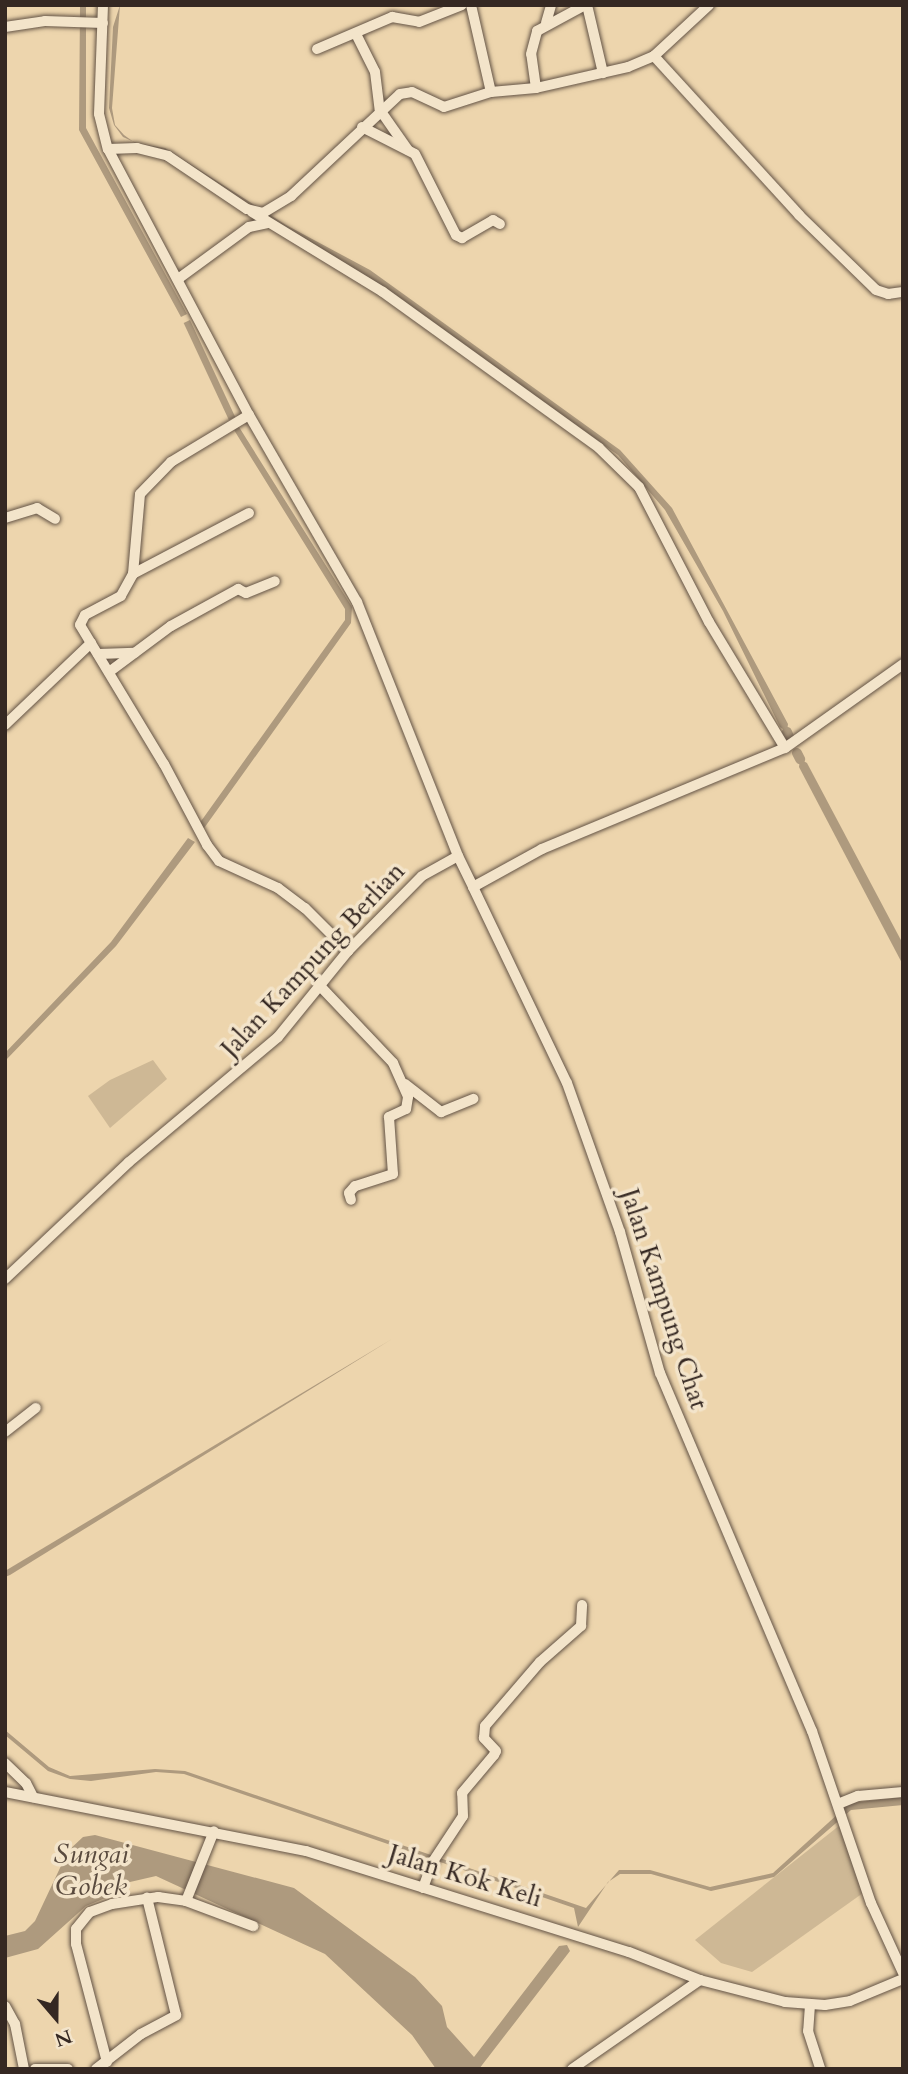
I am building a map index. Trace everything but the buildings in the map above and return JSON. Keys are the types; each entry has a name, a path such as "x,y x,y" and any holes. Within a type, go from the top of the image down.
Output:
{"street":[{"path":"103,5 99,114 108,149 249,415 358,602 458,856 473,887 542,849 785,748 903,664"},
{"path":"317,49 396,16 419,22 462,5"},
{"path":"471,5 491,92"},
{"path":"537,88 531,44 546,23 551,5"},
{"path":"546,23 586,5 603,73"},
{"path":"178,279 249,227 268,218 380,110 407,93 444,107 491,92 537,88 603,73 654,56 709,5"},
{"path":"5,27 103,23"},
{"path":"356,34 375,72 380,110 408,150"},
{"path":"654,56 799,215 876,289 888,294 903,292"},
{"path":"362,128 408,150 418,158 436,203 456,235 461,238 493,220 500,224"},
{"path":"108,149 137,148 168,156 254,213 268,218 383,292 599,448 639,487 709,622 785,748"},
{"path":"249,415 171,462 140,494 133,574 121,596 85,615 79,625 164,764 195,827 219,861 287,895 348,951"},
{"path":"5,518 37,508 55,519"},
{"path":"133,574 249,513"},
{"path":"109,672 171,626 238,589 246,593 275,581"},
{"path":"5,726 91,643"},
{"path":"98,654 135,653"},
{"name":"Jalan Kampung Berlian","path":"5,1279 129,1162 243,1070 300,1015 348,951 407,888 458,856"},
{"name":"Jalan Kampung Chat","path":"473,887 567,1083 620,1232 639,1311 660,1373 847,1826 875,1915 903,1976"},
{"path":"321,987 373,1039 405,1084 441,1112 474,1099"},
{"path":"351,1200 349,1192 355,1186 393,1174 389,1117 406,1109 405,1084"},
{"path":"5,1432 36,1408"},
{"path":"423,1888 432,1863 463,1816 462,1793 468,1782 494,1755 484,1738 485,1726 540,1662 581,1626 582,1605"},
{"path":"5,1763 33,1797"},
{"name":"Jalan Kok Keli","path":"5,1792 306,1851 629,1952 700,1980 810,2006 850,2001 903,1976"},
{"path":"838,1805 858,1796 903,1792"},
{"path":"188,1897 214,1831"},
{"path":"107,2062 76,1944 76,1929 94,1909 147,1898 188,1897 253,1926"},
{"path":"96,2069 177,2012 147,1898"},
{"path":"572,2069 700,1980"},
{"path":"5,2006 15,2024 24,2069"},
{"path":"810,2006 808,2031 820,2069"},
{"path":"35,2069 68,2069"}],"shaded area":[{"path":"153,1060 167,1079 110,1128 88,1096 110,1080"},
{"path":"840,1825 863,1893 752,1972 721,1963 695,1940"}],"water":[{"path":"80,5 86,5 86,128 187,314 181,317 79,130"},
{"path":"120,5 112,108 115,125 133,141 123,137 114,125 109,108 113,27"},
{"path":"137,143 165,148 286,225 370,270 620,450 672,508 788,724 787,732 780,727 723,611 665,510 618,455 371,279 323,256 193,168"},
{"path":"190,320 235,417 229,420 184,323"},
{"path":"239,427 352,607 351,623 202,831 199,824 345,620 345,609 234,430"},
{"path":"800,759 807,763 903,944 903,965 799,767"},
{"path":"188,838 195,842 116,946 5,1061 5,1053 111,942"},
{"path":"392,1339 10,1575 5,1577 5,1571"},
{"path":"5,1730 49,1767 70,1776 155,1769 185,1771 586,1908 606,1885 578,1927 574,1908 184,1774 156,1772 91,1781 70,1779 48,1771 5,1735"},
{"path":"903,1797 903,1805 851,1810 774,1877 711,1891 651,1874 620,1874 609,1881 619,1870 650,1870 710,1887 773,1873 850,1803"},
{"name":"Sungai Gobek","path":"95,1835 294,1888 415,1977 442,2006 447,2027 474,2057 559,1946 567,1945 570,1951 479,2069 436,2069 412,2035 325,1954 156,1876 117,1885 115,1894 86,1906 38,1949 5,1958 5,1936 25,1931 35,1921 68,1851 83,1837"}],"waterway":[{"path":"787,732 790,739"},
{"path":"797,753 800,759"}]}
